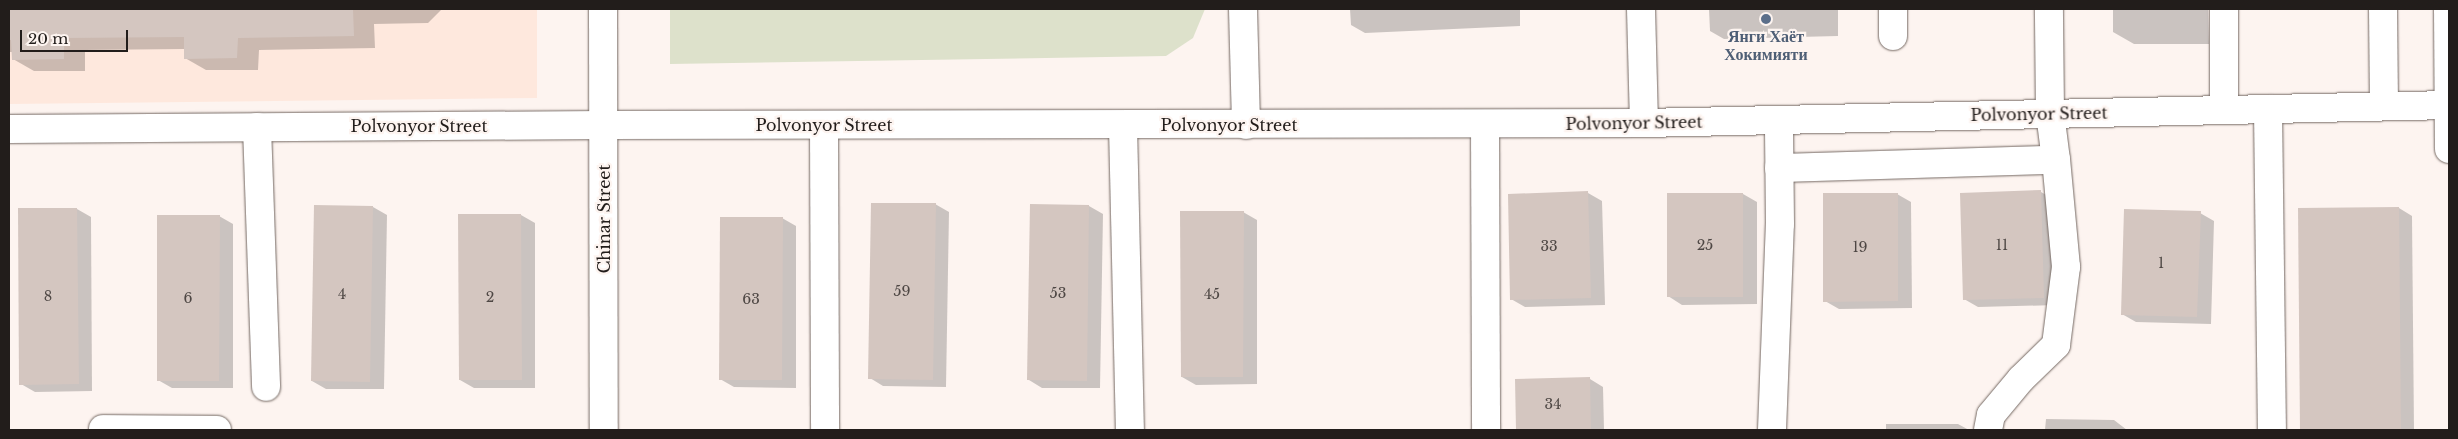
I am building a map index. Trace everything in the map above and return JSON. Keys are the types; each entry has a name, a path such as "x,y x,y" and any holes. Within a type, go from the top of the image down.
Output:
{"street":[{"name":"Chinar Street","path":"603,9 604,430"},
{"path":"1243,9 1246,125"},
{"path":"1641,9 1644,123"},
{"path":"1893,9 1893,36"},
{"path":"1988,430 1991,415 2021,379 2056,345 2066,267 2050,113 2049,9"},
{"path":"2224,9 2224,110"},
{"path":"2383,9 2384,106"},
{"path":"2448,9 2449,149"},
{"name":"Polvonyor Street","path":"9,129 604,125 1123,126 1644,123 2449,105"},
{"path":"2268,109 2272,430"},
{"path":"1772,430 1780,224 1779,120"},
{"path":"1485,124 1486,430"},
{"path":"824,125 825,430"},
{"path":"1123,126 1130,430"},
{"path":"257,127 266,387"},
{"path":"1779,168 2056,160"},
{"path":"103,429 217,430"}],"shaded area":[{"path":"9,9 537,9 537,98 9,104"}],"green space":[{"path":"670,9 1205,9 1193,38 1166,56 670,64"}],"building":[{"path":"9,9 353,9 354,36 238,38 237,58 184,59 184,37 64,38 64,59 12,60 11,40 9,40"},
{"path":"2041,190 2044,298 1963,300 1960,193"},
{"path":"1588,191 1591,298 1510,300 1508,194"},
{"path":"1667,193 1743,193 1743,297 1667,297"},
{"path":"1823,193 1898,193 1898,301 1823,302"},
{"path":"871,203 936,203 933,380 868,379"},
{"path":"1030,204 1089,205 1087,381 1027,380"},
{"path":"314,205 373,206 370,382 311,381"},
{"path":"2399,207 2401,430 2300,430 2298,208"},
{"path":"18,208 77,208 79,384 19,385"},
{"path":"2124,209 2201,211 2197,317 2121,315"},
{"path":"1180,211 1244,211 1243,377 1181,377"},
{"path":"458,214 521,214 522,380 459,380"},
{"path":"157,215 220,215 219,381 157,381"},
{"path":"720,217 783,217 782,380 719,380"},
{"path":"1590,377 1591,430 1516,430 1515,379"}],"place":[{"name":"Янги Хаёт Хокимияти","path":"1766,19"}]}
